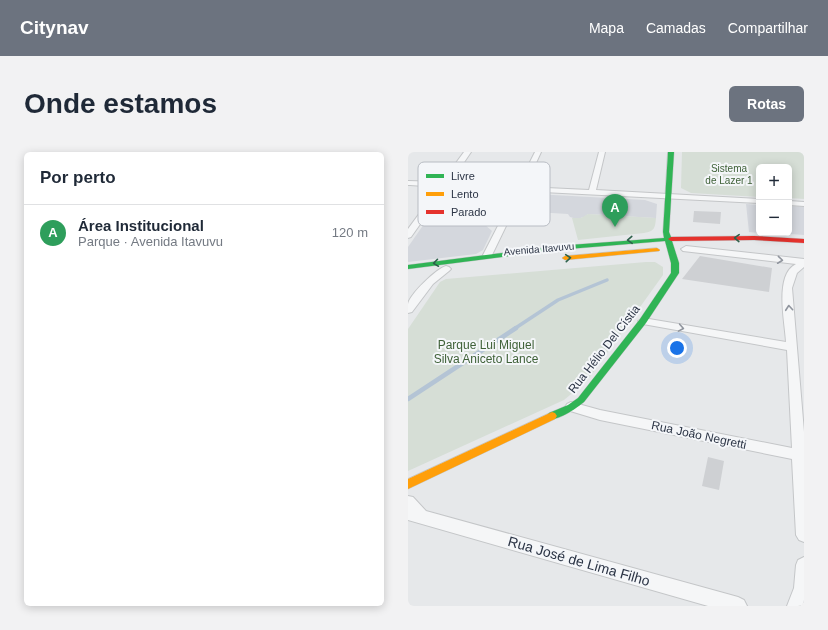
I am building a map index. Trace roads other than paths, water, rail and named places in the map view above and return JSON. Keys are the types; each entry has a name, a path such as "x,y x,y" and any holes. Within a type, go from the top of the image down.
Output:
{"main road":[{"path":"671,152 666,232 672,250"},
{"name":"Avenida Itavuvu","path":"408,267 488,255 597,243 668,239 737,238 804,242"},
{"name":"Avenida Itavuvu","path":"557,258 686,249 782,250"},
{"name":"Rua Hélio Del Cístia","path":"408,484 576,404 643,321 675,273 675,263 672,250"},
{"path":"446,269 478,261 488,255"},
{"name":"Avenida Itavuvu","path":"408,274 526,261"}],"street":[{"path":"461,162 468,152"},
{"path":"533,162 538,152"},
{"path":"592,192 602,152"},
{"path":"410,183 418,183"},
{"path":"550,190 756,201"},
{"path":"792,203 804,204"},
{"path":"408,235 418,221"},
{"path":"493,226 498,234"},
{"path":"488,255 502,226"},
{"path":"686,249 804,263"},
{"path":"804,263 792,272 787,288 804,535"},
{"path":"408,310 430,282 446,269"},
{"path":"643,321 792,347"},
{"name":"Rua João Negretti","path":"576,404 600,414 798,455"},
{"name":"Rua José de Lima Filho","path":"408,502 414,515 738,606"},
{"path":"796,606 802,588 804,565"}],"waterway":[{"path":"514,329 558,300 607,280"},
{"path":"408,399 516,328"}],"place":[{"name":"Área Institucional","path":"615,227"}],"park label":[{"name":"Sistema de Lazer 1","path":"729,174"},
{"name":"Parque Lui Miguel Silva Aniceto Lance","path":"486,352"}]}
